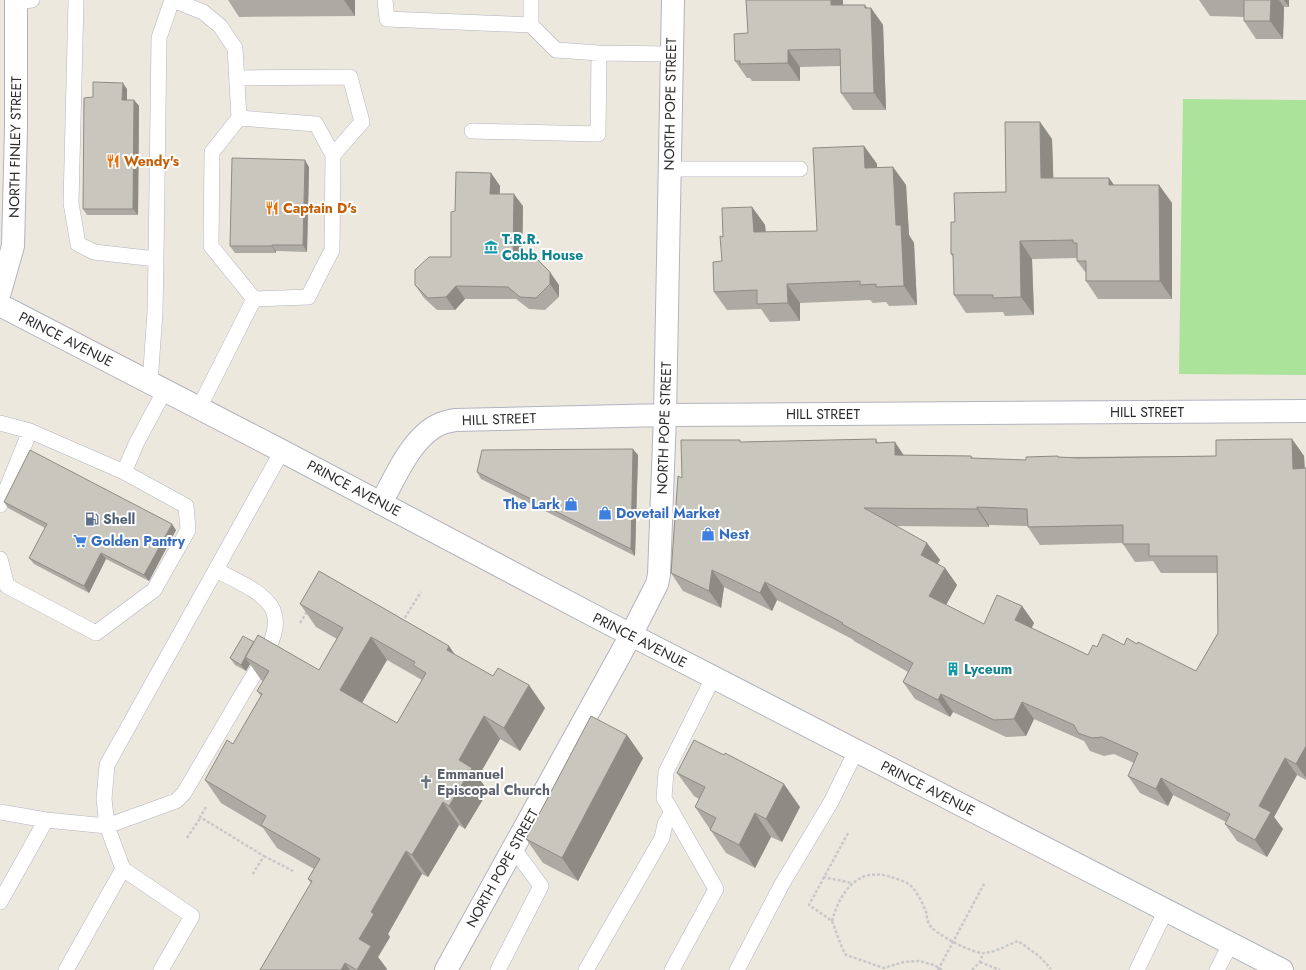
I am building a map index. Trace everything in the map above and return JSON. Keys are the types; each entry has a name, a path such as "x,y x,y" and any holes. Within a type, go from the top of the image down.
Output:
{"street":[{"name":"NORTH POPE STREET","path":"446,970 632,635 657,584 659,575 665,415 673,0"},
{"name":"NORTH FINLEY STREET","path":"0,292 13,246 21,1"},
{"name":"PRINCE AVENUE","path":"0,305 381,502 713,678 1282,970"},
{"name":"HILL STREET","path":"381,502 419,439 439,424 455,420 665,415 1306,411"}],"lane":[{"path":"76,0 71,203 78,244 94,252 156,260"},
{"path":"124,472 158,386 155,312 159,38 173,0 203,12 220,26 235,48 240,118 212,152 211,246 254,299"},
{"path":"386,0 387,19 531,25 556,50 599,53 671,54"},
{"path":"531,0 531,25"},
{"path":"472,131 598,134 599,53"},
{"path":"237,78 350,77 362,122 333,155"},
{"path":"240,118 316,124 333,155 332,250 308,297 254,299"},
{"path":"669,170 800,169"},
{"path":"199,408 254,299"},
{"path":"0,423 30,431 124,472 186,506 188,530 154,590 96,633 7,586 0,559"},
{"path":"0,505 30,431"},
{"path":"161,970 192,916 124,870 107,826 104,799 107,765 282,451"},
{"path":"0,812 46,820 107,826 176,801 184,793 253,676 272,639 275,628 273,611 268,602 259,594 216,570"},
{"path":"672,970 716,890 664,798 666,772 713,678"},
{"path":"737,970 782,884 831,802 856,751"},
{"path":"586,970 662,838 665,824 672,812"},
{"path":"0,902 46,820"},
{"path":"498,970 541,886 513,848"},
{"path":"66,970 124,870"},
{"path":"1137,970 1166,910"},
{"path":"1217,970 1231,943"}],"path":[{"path":"396,618 402,623 421,592"},
{"path":"300,625 311,605"},
{"path":"187,838 208,803"},
{"path":"201,816 200,817 264,856 293,871"},
{"path":"848,833 823,877 809,906 832,921 846,955 883,969 904,962 919,961 934,965 940,969 985,882"},
{"path":"252,875 264,856"},
{"path":"832,921 838,903 852,883 860,877 884,875 900,880 912,887 926,912 929,925 953,942 963,947 983,953 994,951 1018,941 1039,956 1051,969"},
{"path":"823,877 852,883"},
{"path":"972,970 980,962 983,953"},
{"path":"980,962 1000,970"}],"green space":[{"path":"1183,99 1306,100 1306,375 1179,374"}],"building":[{"path":"746,0 831,0 831,5 865,5 865,8 871,8 874,93 841,93 840,49 788,50 788,63 740,64 740,61 735,61 734,34 748,33"},
{"path":"1244,0 1271,0 1270,21 1244,21"},
{"name":"Wendy's","path":"93,82 123,83 122,100 134,100 133,209 83,209 84,98 93,97"},
{"path":"1005,122 1040,122 1041,178 1109,178 1109,185 1159,185 1160,281 1086,281 1086,261 1077,261 1077,243 1073,243 1073,240 1020,241 1021,297 993,298 993,295 954,295 953,254 951,254 951,222 955,222 954,193 1006,192"},
{"path":"864,146 865,168 893,167 896,225 901,225 904,286 876,287 876,284 860,285 860,281 787,284 788,303 757,304 757,290 714,292 713,262 722,261 720,236 723,237 722,208 752,207 754,232 817,231 813,148"},
{"name":"Captain D's","path":"232,158 305,160 303,245 230,246"},
{"name":"T.R.R. Cobb House","path":"456,172 491,173 490,194 514,194 513,256 535,257 550,272 550,284 536,298 520,297 508,287 456,286 446,297 428,298 415,285 415,270 429,257 451,257 451,212 455,211"},
{"path":"876,439 876,443 895,442 895,455 971,456 971,458 1026,460 1026,457 1058,456 1078,458 1216,456 1216,440 1292,439 1293,469 1306,468 1306,746 1296,764 1285,758 1259,806 1271,812 1255,840 1225,824 1230,814 1161,778 1156,789 1128,776 1138,753 1102,737 1092,738 1078,733 1074,725 1022,702 1014,719 994,720 941,694 938,700 903,682 913,663 842,624 843,623 765,582 760,593 712,570 709,591 671,573 678,476 682,478 681,440 740,440 740,442","holes":["977,507 1027,509 1028,527 1123,525 1123,544 1149,544 1149,556 1217,556 1218,633 1196,671 1138,642 1137,644 1127,638 1124,645 1103,634 1097,647 1093,645 1088,655 1015,620 1022,606 997,595 984,624 929,596 945,568 921,555 927,543 864,508 977,509"]},
{"path":"633,449 631,549 477,472 482,450"},
{"name":"Shell","path":"30,450 172,524 144,575 101,553 84,586 29,558 47,524 4,502"},
{"name":"Emmanuel Episcopal Church","path":"319,571 449,646 447,650 493,676 498,668 529,685 504,728 484,716 459,760 472,768 449,806 443,802 412,855 406,851 371,912 374,914 359,939 371,946 357,970 345,963 341,970 260,970 312,881 308,879 320,859 261,825 266,816 205,780 227,740 233,744 262,694 257,691 269,671 245,657 258,635 319,670 343,628 300,604","holes":["371,637 415,662 413,665 426,673 397,723 340,690"]},
{"path":"243,636 254,642 241,665 230,658"},
{"path":"591,716 627,735 562,858 526,839"},
{"path":"694,740 724,755 725,753 784,784 766,819 755,813 739,845 710,830 716,818 695,807 705,787 677,773"}],"place":[{"name":"Wendy's","path":"113,161"},
{"name":"Captain D's","path":"272,208"},
{"name":"T.R.R. Cobb House","path":"491,247"},
{"name":"The Lark","path":"571,504"},
{"name":"Dovetail Market","path":"605,513"},
{"name":"Shell","path":"92,519"},
{"name":"Nest","path":"708,534"},
{"name":"Golden Pantry","path":"80,541"},
{"name":"Lyceum","path":"953,669"},
{"name":"Emmanuel Episcopal Church","path":"426,782"}]}
